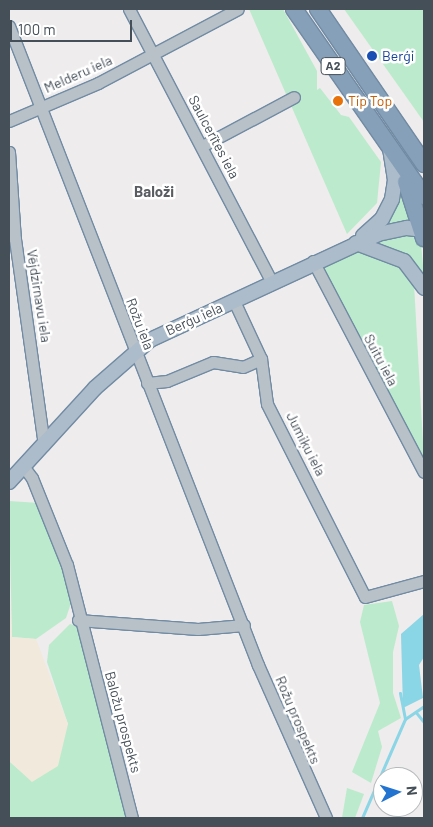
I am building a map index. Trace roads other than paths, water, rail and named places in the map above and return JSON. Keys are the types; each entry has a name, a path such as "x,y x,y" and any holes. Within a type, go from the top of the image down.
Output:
{"highway":[{"name":"A2","path":"294,9 390,152 424,196"},
{"name":"A2","path":"318,9 424,164"},
{"path":"390,152 408,186 424,232"}],"main road":[{"path":"355,243 388,208 395,180 390,152"},
{"name":"Berģu iela","path":"9,482 134,351 167,330 234,301 271,280 355,243 395,229 424,232"},
{"path":"355,243 381,249 404,261 424,288"}],"street":[{"name":"Saulcerītes iela","path":"129,9 271,280"},
{"name":"Melderu iela","path":"9,121 153,55 238,9"},
{"name":"Rožu iela","path":"9,26 134,351 245,628"},
{"path":"202,146 294,98"},
{"name":"Vējdzirnavu iela","path":"9,152 10,208 44,444"},
{"name":"Suitu iela","path":"313,261 424,472"},
{"name":"Jumiķu iela","path":"234,301 261,360 268,404 365,597 424,581"},
{"path":"147,383 167,381 213,362 243,367 261,360"},
{"path":"23,466 32,478 67,565 78,620 198,628 245,628"},
{"name":"Baložu prospekts","path":"78,620 115,740 132,818"},
{"name":"Rožu prospekts","path":"245,628 326,818"}],"water":[{"path":"424,614 424,657 419,665 423,698 403,708 401,634"}],"waterway":[{"path":"362,818 405,719 400,693"},
{"path":"405,719 424,706"},
{"path":"416,712 424,722"}],"place":[{"name":"Berģi","path":"372,56"},
{"name":"Tip Top","path":"338,101"}],"district":[{"name":"Baloži","path":"154,192"}]}
